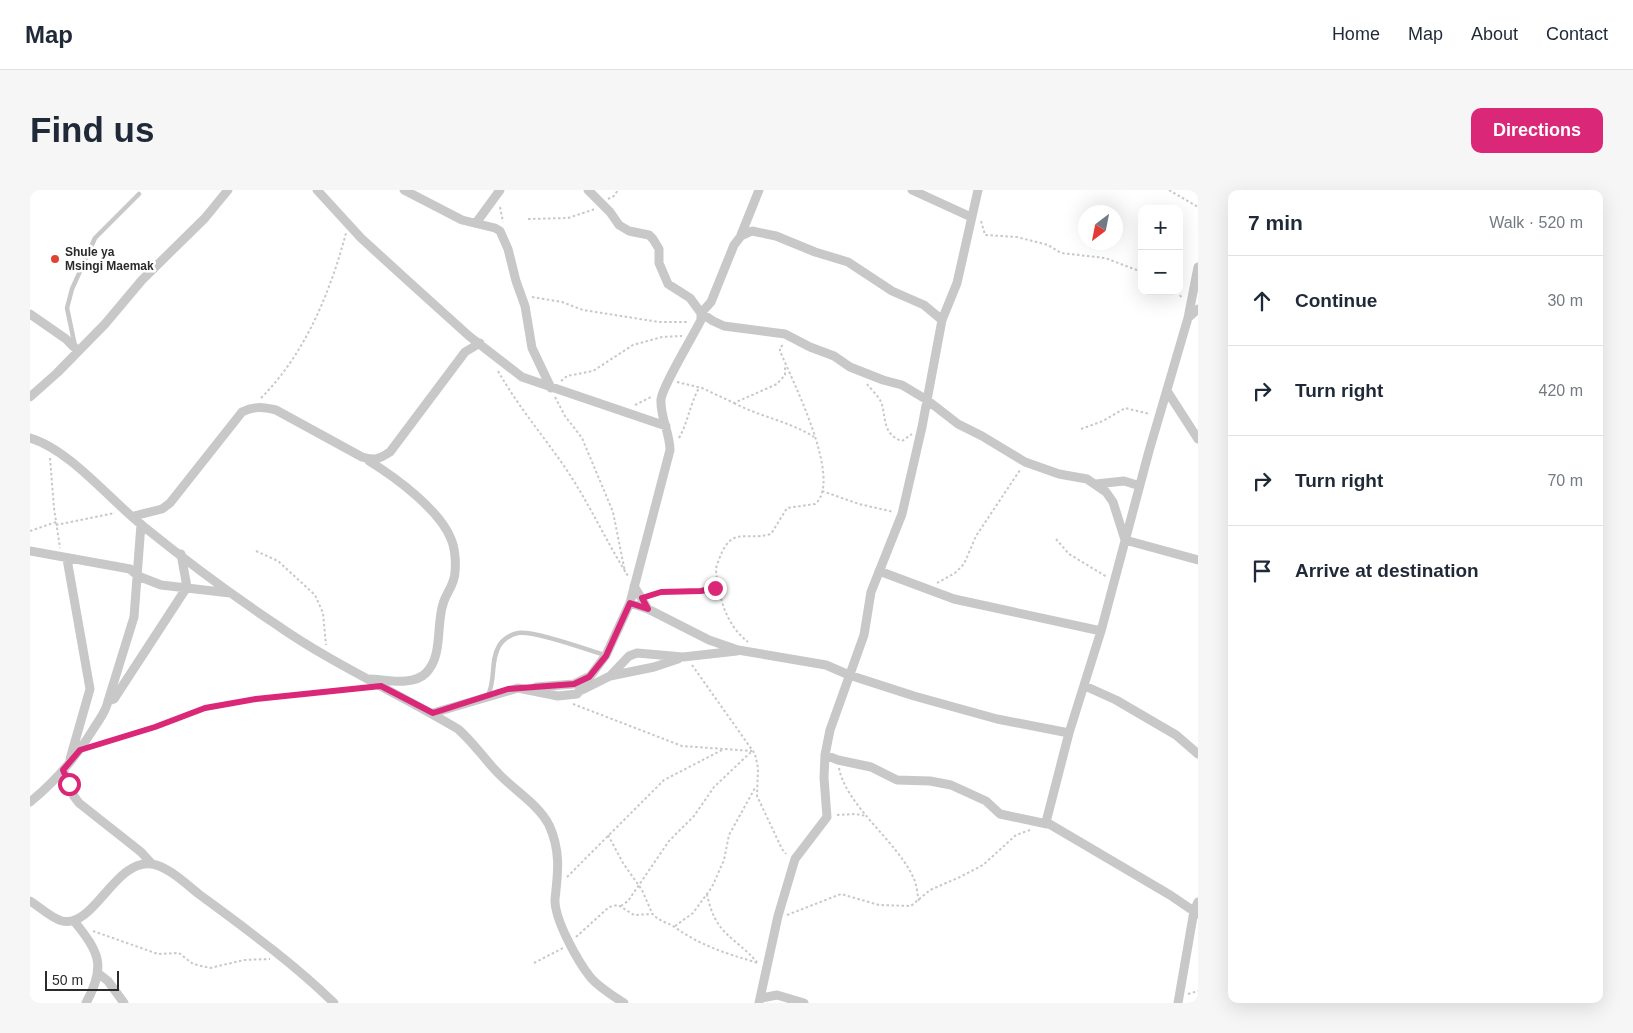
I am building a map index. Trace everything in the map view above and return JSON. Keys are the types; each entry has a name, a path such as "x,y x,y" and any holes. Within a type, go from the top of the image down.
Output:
{"street":[{"path":"30,397 77,349 105,324 152,270 205,218 228,190"},
{"path":"404,190 443,212 462,220 500,231 508,249 525,306 532,348 551,388"},
{"path":"588,190 607,208 623,228 649,235 653,239 659,249 660,263 668,284 690,298 701,316 720,325 781,333 834,356 850,366 902,385 927,400 958,424 1025,462 1059,474 1077,475 1096,484 1106,492 1113,502 1126,540"},
{"path":"582,690 589,677 606,656 630,603 670,450 660,399 701,316 711,302 729,255 741,236 759,190"},
{"path":"912,190 972,216"},
{"path":"804,1003 777,995 760,1000 778,916 795,859 827,817 825,754 830,730 864,635 869,602 879,571 902,514 922,427 942,320 956,283 978,190"},
{"path":"319,191 348,224 407,280 522,377 666,426"},
{"path":"476,223 498,192"},
{"path":"741,236 752,231 776,236 815,252 848,262 892,290 924,305 942,320"},
{"path":"1046,825 1069,733 1101,631 1139,488 1188,318 1198,267"},
{"path":"1188,318 1198,309"},
{"path":"30,314 77,349"},
{"path":"362,457 376,460 390,452 465,352 480,343"},
{"path":"1167,391 1198,439"},
{"path":"134,516 162,509 170,503 242,412 251,408 262,406 276,410 362,457 410,492 446,528 452,540 455,574 441,610 436,650 432,665 426,674 410,681 368,679"},
{"path":"30,433 34,439 49,446 134,516 141,524 275,624 331,659 433,713 458,729 474,743 498,773 541,813 550,827 558,854 556,910 570,943 591,978 624,1003"},
{"path":"1096,484 1124,481 1137,484 1139,488"},
{"path":"30,802 66,767 80,750 106,711 134,617 141,524"},
{"path":"1126,540 1198,560"},
{"path":"30,551 130,569 138,576 161,585 233,593"},
{"path":"108,700 114,699 187,587 181,554"},
{"path":"65,558 90,689 66,767 73,795 79,803 142,852 152,864 174,876 283,958 334,1003"},
{"path":"879,571 954,599 1101,631"},
{"path":"634,586 648,609"},
{"path":"630,603 648,609 709,640 743,650 818,663 914,696 997,719 1069,733"},
{"path":"610,676 629,656 637,653 683,657 743,650"},
{"path":"518,688 558,696 577,694 610,676 654,667 683,657"},
{"path":"433,713 518,688 574,684 589,677"},
{"path":"1085,686 1107,695 1176,735 1198,754"},
{"path":"825,754 838,760 871,767 897,780 930,781 951,785 986,801 1000,814 1046,825 1141,877 1196,913"},
{"path":"76,924 120,878 134,868 152,864"},
{"path":"30,901 60,921 76,924 94,950 99,974 95,987 86,1003"},
{"path":"1178,1003 1198,902"},
{"path":"99,974 112,986 124,1003"}],"lane":[{"path":"77,349 68,308 72,289 95,238 139,194"},
{"path":"487,696 493,685 494,662 499,646 511,635 519,633 539,636 606,656"}],"path":[{"path":"1169,190 1198,207"},
{"path":"498,192 503,224 500,231"},
{"path":"528,219 568,218 590,210 607,208"},
{"path":"972,216 981,222 985,235 1025,239 1048,245 1061,253 1105,258 1138,270"},
{"path":"251,408 280,379 319,312 332,278 348,224"},
{"path":"521,294 562,302 582,310 659,322 682,324 701,316"},
{"path":"625,572 622,547 613,512 582,438 565,416 551,388 567,376 593,371 633,346 662,337 694,333"},
{"path":"748,642 735,630 721,605 716,566 730,541 740,535 771,534 787,508 794,505 816,504 822,491 822,458 800,393 780,347 799,341"},
{"path":"734,403 777,384 785,375 786,363"},
{"path":"496,367 516,402 566,470 634,586"},
{"path":"865,382 881,402 884,424 896,439 902,441 922,427"},
{"path":"634,406 666,385 700,387 750,412 793,425 814,437"},
{"path":"670,450 682,432 690,405 700,387"},
{"path":"1081,429 1103,421 1125,408 1160,416"},
{"path":"49,446 56,524 65,558"},
{"path":"927,588 960,569 982,526 1025,462"},
{"path":"822,491 859,504 902,514"},
{"path":"30,531 126,510"},
{"path":"1056,539 1074,557 1109,579 1113,588"},
{"path":"256,551 278,561 315,594 321,606 324,640 331,659"},
{"path":"642,598 661,592 701,591 715,588 717,583"},
{"path":"674,926 693,913 706,894 724,860 729,835 755,788 758,763 752,750 696,669 683,657"},
{"path":"80,750 155,727 205,708 269,697 285,697 381,686"},
{"path":"558,696 584,709 664,741 682,746 752,750"},
{"path":"558,886 664,780 724,749"},
{"path":"621,906 628,901 670,842 694,816 714,787 752,750"},
{"path":"838,760 844,785 887,840 914,879 919,901"},
{"path":"755,788 760,804 767,815 782,850 795,859"},
{"path":"827,817 855,814 867,816"},
{"path":"778,916 796,912 841,894 879,905 911,906 930,890 960,878 983,864 1016,835 1046,825"},
{"path":"608,834 623,863 639,885 653,914 660,921 674,926 699,943 758,963"},
{"path":"706,894 711,913 724,932 766,972"},
{"path":"534,963 570,943 614,904 634,914 653,914"},
{"path":"76,924 158,954 179,953 192,964 206,968 215,968 244,960 283,958"}],"place":[{"name":"Shule ya Msingi Maemak","path":"55,259"}],"route":[{"path":"69,784 63,770 80,750 155,727 205,708 269,697 285,697 381,686 433,713 508,689 558,687 574,684 589,677 606,656 630,603 648,609 642,598 661,592 690,592 715,588"}]}
